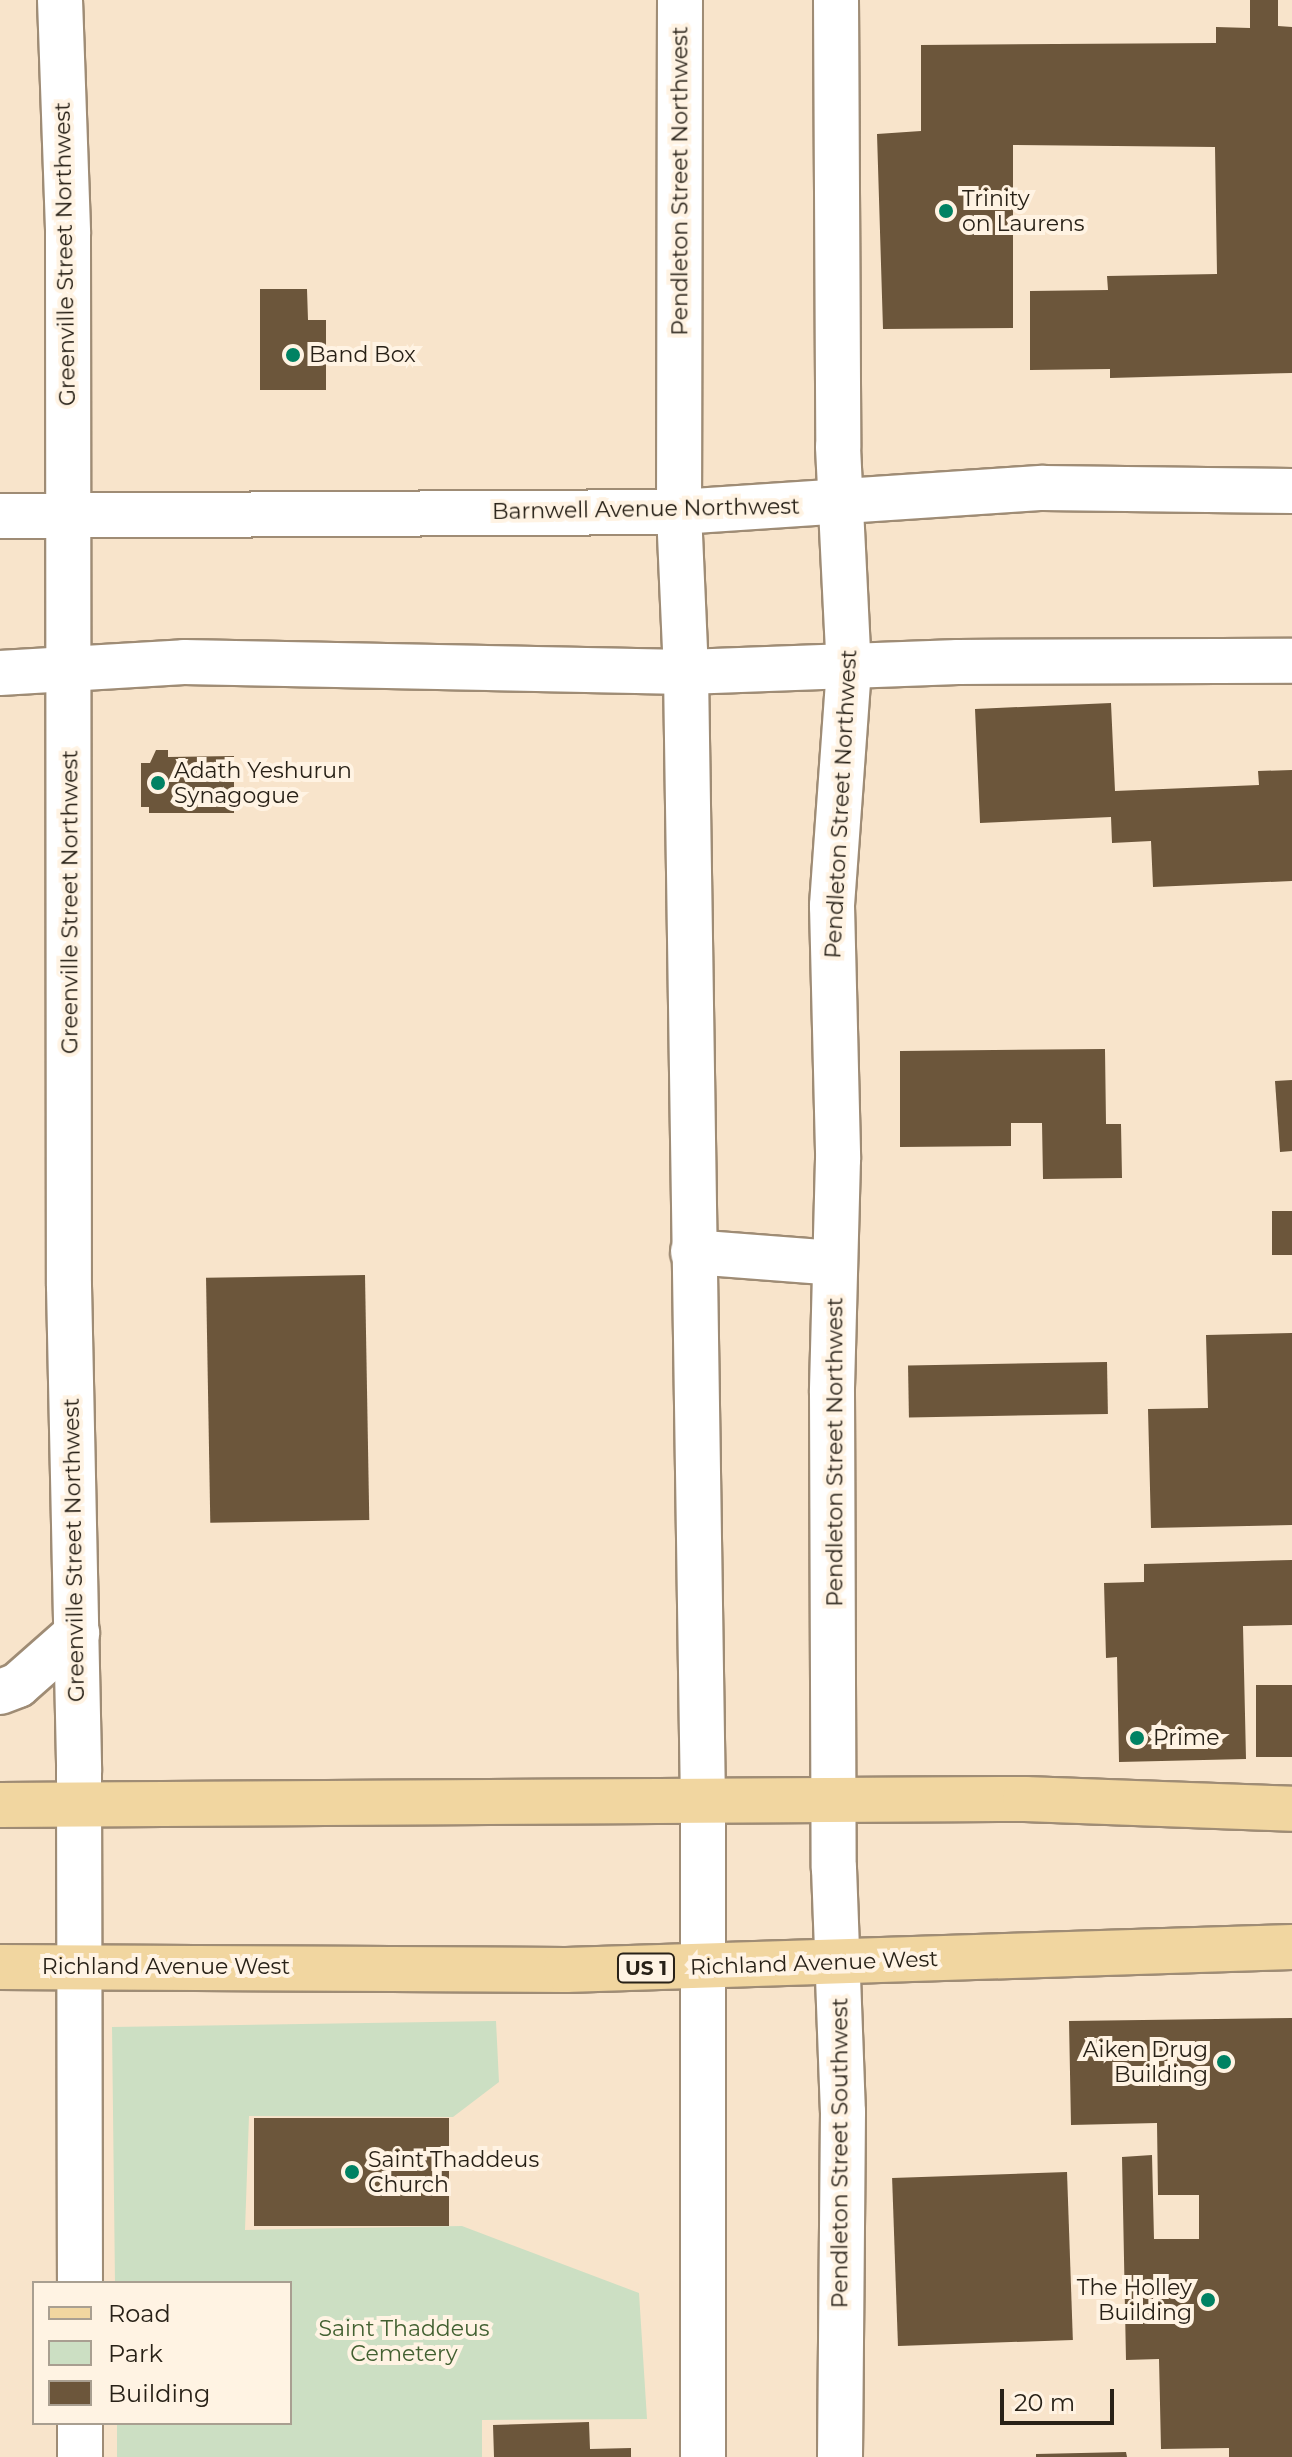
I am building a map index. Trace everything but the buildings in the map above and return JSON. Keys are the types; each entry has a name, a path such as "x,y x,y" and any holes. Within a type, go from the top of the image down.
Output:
{"main road":[{"path":"0,1805 1025,1799 1292,1809"},
{"name":"Richland Avenue West","path":"0,1967 838,1964 1292,1947"}],"street":[{"name":"Greenville Street Northwest","path":"60,0 69,514 69,1286 80,1805 76,1965 80,2281"},
{"name":"Pendleton Street Northwest","path":"680,0 679,512 686,672 703,1801"},
{"name":"Pendleton Street Northwest","path":"835,1800 832,906 849,668 843,503 836,0"},
{"name":"Barnwell Avenue Northwest","path":"0,516 679,512 1043,488 1292,491"},
{"path":"0,673 184,662 686,672 1292,661"},
{"path":"693,1252 835,1263"},
{"path":"0,1692 18,1685 77,1633"},
{"name":"Pendleton Street Southwest","path":"835,1800 840,2457"},
{"path":"703,1801 703,2457"},
{"path":"80,2425 80,2457"}],"green space":[{"name":"Saint Thaddeus Cemetery","path":"496,2021 499,2082 453,2117 249,2116 245,2230 462,2226 639,2293 647,2419 482,2420 482,2457 117,2457 117,2425 292,2425 292,2281 115,2281 112,2027"}],"place":[{"name":"Trinity on Laurens","path":"946,211"},
{"name":"Band Box","path":"293,355"},
{"name":"Adath Yeshurun Synagogue","path":"158,783"},
{"name":"Prime","path":"1137,1738"},
{"name":"Aiken Drug Building","path":"1224,2062"},
{"name":"Saint Thaddeus Church","path":"352,2172"},
{"name":"The Holley Building","path":"1208,2300"}]}
